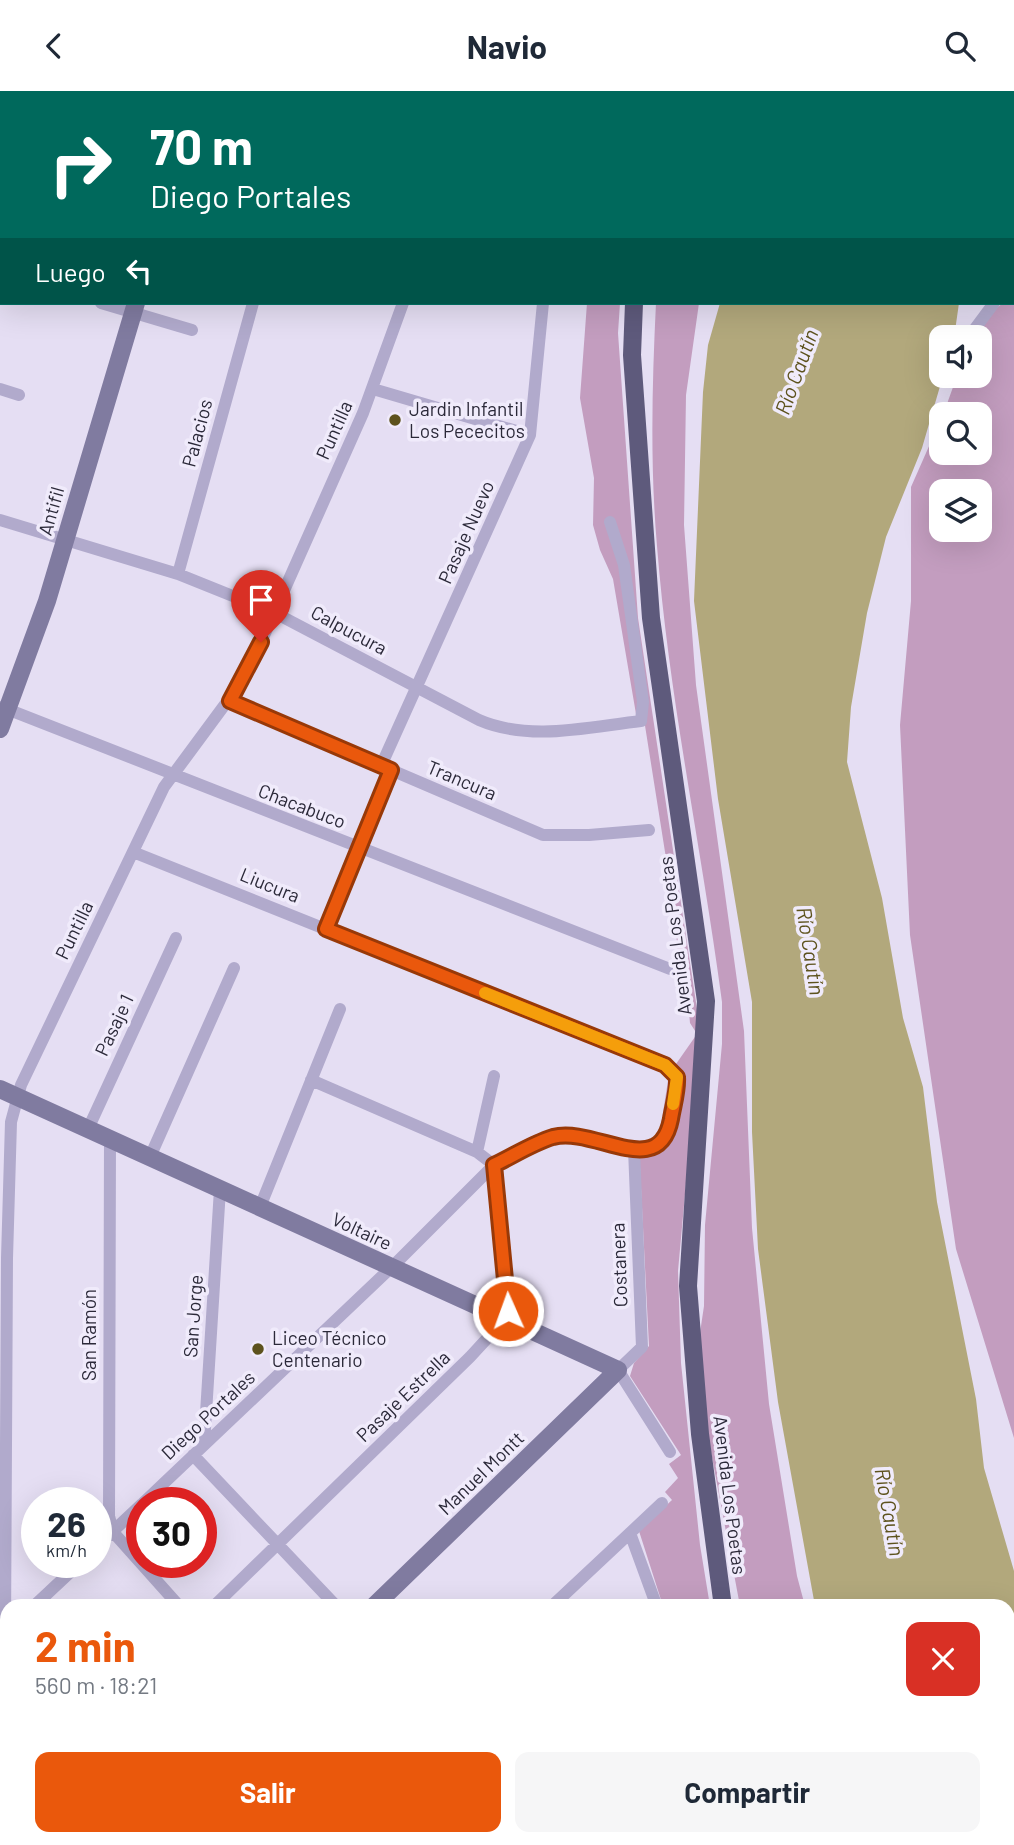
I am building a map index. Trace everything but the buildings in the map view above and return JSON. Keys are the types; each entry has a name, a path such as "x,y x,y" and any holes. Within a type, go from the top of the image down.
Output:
{"main road":[{"name":"Avenida Los Poetas","path":"634,305 633,368 651,618 706,1001 688,1286 700,1434 722,1599"}],"street":[{"path":"114,305 134,308 192,330"},
{"name":"Palacios","path":"178,574 252,305"},
{"name":"Puntilla","path":"4,1599 11,1122 8,1093 171,776 230,701 246,675 373,389 402,305"},
{"name":"Pasaje Nuevo","path":"326,929 360,849 386,768 418,688 530,435 543,305"},
{"path":"978,325 993,305"},
{"name":"Antifil","path":"0,729 4,708 37,630 134,308"},
{"path":"0,389 19,395"},
{"path":"373,389 530,435"},
{"name":"Calpucura","path":"0,520 178,574 275,613 493,726 517,732 641,720 643,702 624,565 610,522"},
{"name":"Trancura","path":"230,701 543,835 589,835 649,830"},
{"name":"Chacabuco","path":"4,708 171,776 670,969"},
{"name":"Liucura","path":"133,852 665,1065 673,1071 678,1080 668,1134 656,1149 634,1149"},
{"name":"Pasaje 1","path":"88,1129 176,938"},
{"path":"150,1157 234,968"},
{"path":"260,1207 340,1009"},
{"path":"477,1152 494,1076"},
{"path":"311,1080 477,1152 494,1165 509,1298 505,1319"},
{"name":"Voltaire","path":"8,1093 618,1370"},
{"name":"Diego Portales","path":"160,1487 391,1268 494,1165 554,1137 592,1138 634,1149"},
{"name":"San Ramón","path":"110,1139 109,1504 113,1532"},
{"name":"Costanera","path":"618,1370 642,1347 634,1149"},
{"name":"San Jorge","path":"204,1445 220,1189"},
{"name":"Pasaje Estrella","path":"221,1599 462,1365 505,1319"},
{"path":"618,1370 670,1452"},
{"name":"Manuel Montt","path":"381,1599 618,1370"},
{"path":"193,1455 329,1599"},
{"path":"560,1599 662,1503"},
{"name":"Diego Portales","path":"113,1532 126,1519"},
{"path":"113,1532 173,1599"},
{"path":"630,1533 654,1599"},
{"path":"42,1599 64,1578"}],"shaded area":[{"path":"587,305 620,305 618,333 638,618 700,1029 678,1271 681,1363 700,1545 709,1599 661,1599 639,1531 672,1500 665,1492 678,1478 669,1464 681,1455 630,1376 634,1363 649,1346 639,1148 657,1151 669,1074 697,1034 690,1023 686,979 679,974 675,915 643,713 636,714 613,579 600,550 593,525 594,478 580,398"},
{"path":"656,305 699,305 686,395 684,525 696,685 744,1031 752,1228 769,1404 803,1599 739,1599 708,1436 698,1346 704,1306 705,1225 722,1044 722,1002 662,603 653,485"},
{"path":"1001,305 1014,305 1014,1438 956,1249 910,935 900,725 911,601 911,487 929,446 929,465 992,465 992,402 948,402 953,388 992,388 992,325 976,325"}],"water":[{"name":"Río Cautín","path":"719,305 959,305 956,325 929,325 929,388 940,388 935,402 929,402 929,424 922,448 886,537 867,613 851,707 847,762 882,898 903,1018 923,1087 937,1202 976,1399 984,1468 1014,1571 1014,1599 814,1599 778,1402 758,1249 752,1132 752,1002 718,799 694,601 703,392 708,345"}],"slow traffic":[{"path":"485,993 665,1065 677,1077 673,1104"}],"place":[{"name":"Jardin Infantil Los Pececitos","path":"395,420"},
{"name":"Liceo Técnico Centenario","path":"258,1349"}],"route":[{"path":"261,642 230,701 391,770 326,929 665,1065 676,1074 677,1086 668,1134 656,1149 640,1151 592,1138 554,1137 494,1165 510,1305 508,1311"}]}
